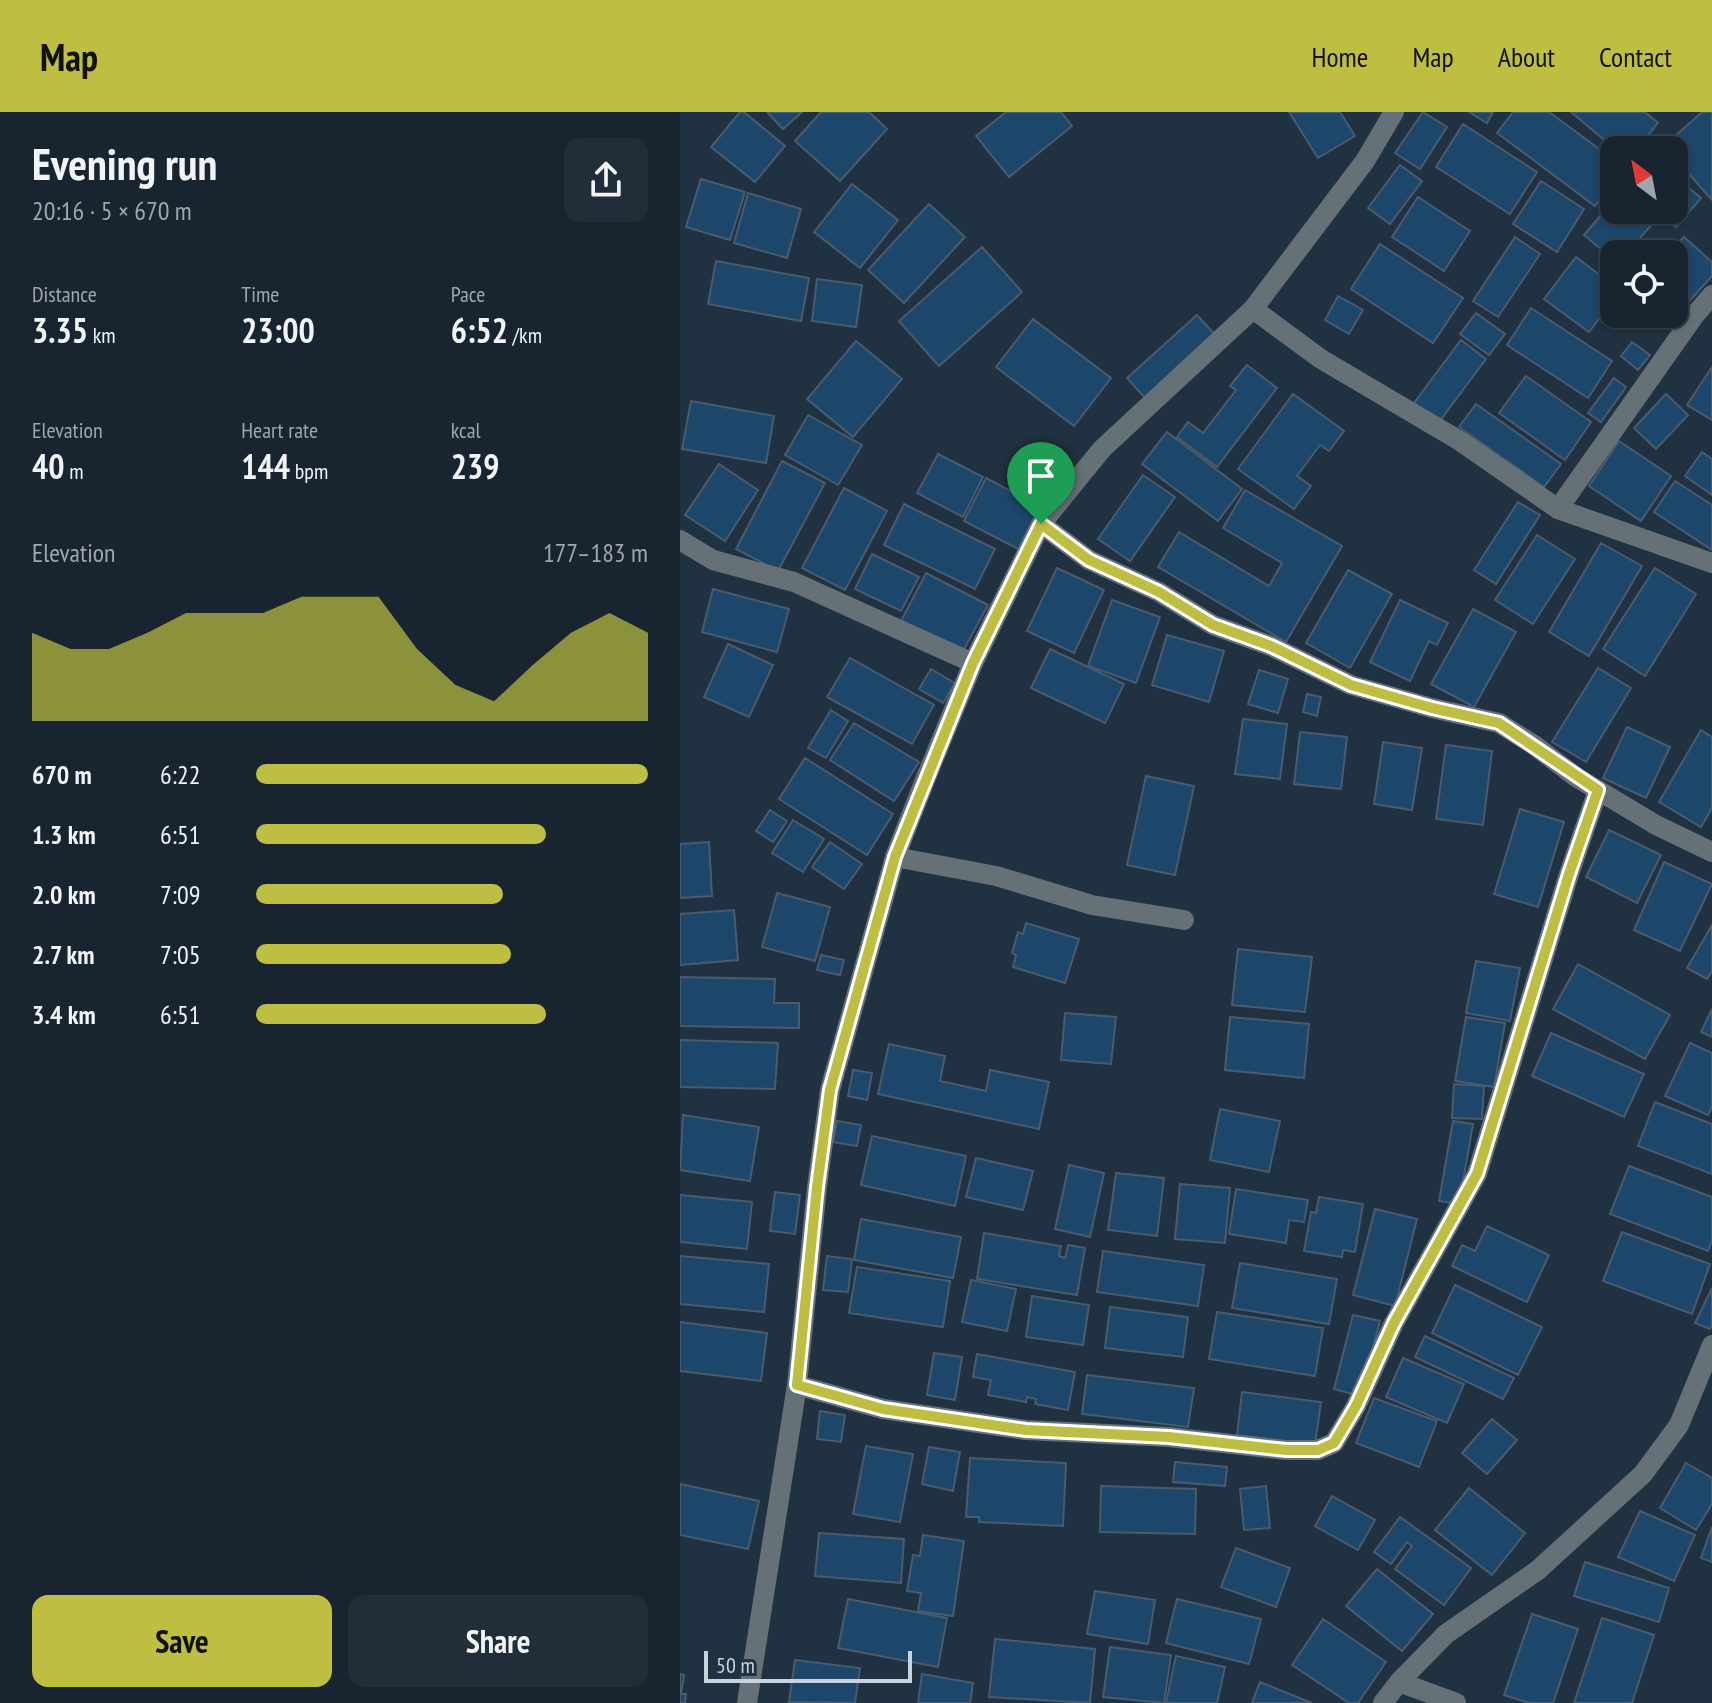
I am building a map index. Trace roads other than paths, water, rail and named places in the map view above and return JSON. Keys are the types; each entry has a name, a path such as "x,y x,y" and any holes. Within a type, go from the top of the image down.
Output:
{"street":[{"path":"747,1703 797,1385 830,1090 895,857 973,663 1041,524 1102,449 1253,309 1365,161 1394,112"},
{"path":"1558,509 1712,295"},
{"path":"1253,309 1321,359 1460,441 1558,509 1712,563"},
{"path":"1041,524 1089,560 1159,592 1213,625 1271,646 1351,685 1499,723 1598,790 1656,825 1712,852"},
{"path":"680,540 713,560 794,582 973,663"},
{"path":"797,1385 883,1409 1026,1430 1169,1437 1286,1450 1318,1450 1334,1443 1356,1406 1394,1323 1477,1174 1569,874 1598,790"},
{"path":"895,857 996,876 1092,905 1184,920"},
{"path":"1383,1703 1446,1634 1538,1570 1643,1474 1679,1425 1712,1345"},
{"path":"1399,1682 1456,1703"}]}
